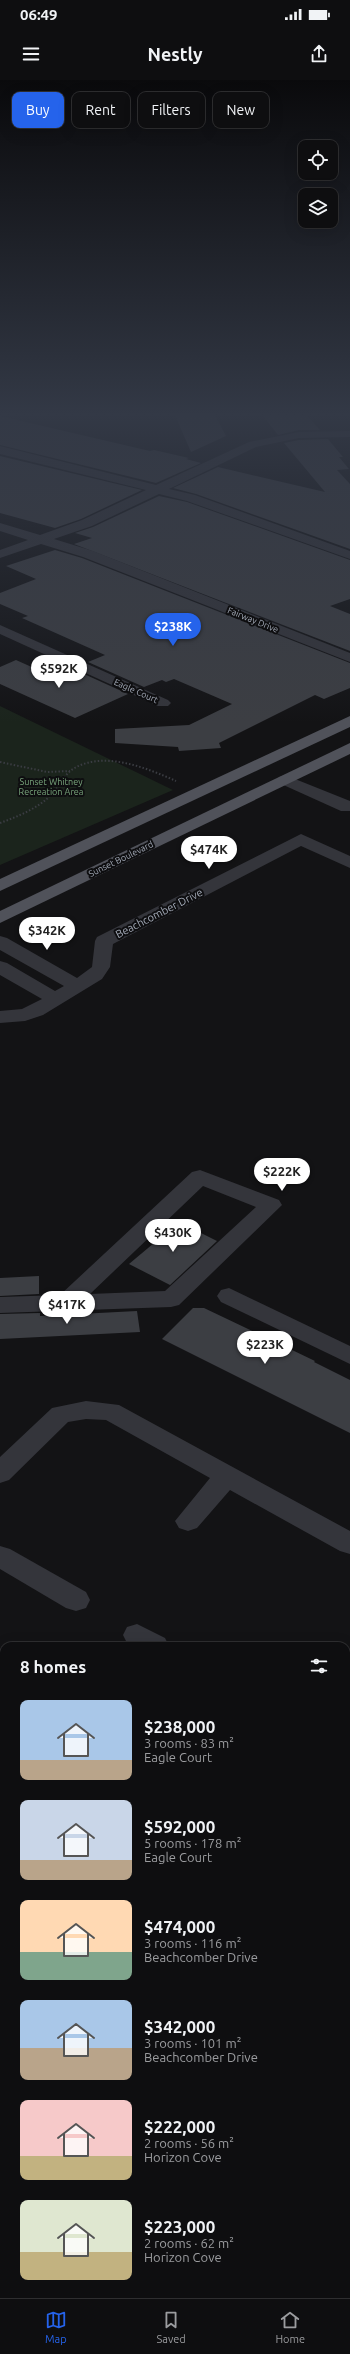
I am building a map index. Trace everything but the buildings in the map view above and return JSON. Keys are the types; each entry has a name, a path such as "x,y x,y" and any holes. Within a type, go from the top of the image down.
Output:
{"main road":[{"path":"0,886 350,721"},
{"name":"Sunset Boulevard","path":"0,918 350,748"}],"street":[{"path":"0,554 87,523 101,517"},
{"path":"244,517 350,555"},
{"name":"Fairway Drive","path":"0,527 44,539 88,554 350,658"},
{"name":"Eagle Court","path":"0,630 163,703"},
{"path":"285,780 347,807 350,806"},
{"name":"Beachcomber Drive","path":"0,1017 25,1015 57,1000 95,975 100,967 104,941 301,839 350,864"},
{"path":"0,942 78,986"},
{"path":"0,967 57,1000"},
{"path":"0,1304 171,1299 271,1205 200,1177 67,1302"},
{"path":"229,1296 350,1356"},
{"path":"0,1473 61,1414 86,1410 110,1411 350,1544"},
{"path":"188,1521 226,1476"},
{"path":"0,1556 76,1600"}],"path":[{"path":"0,762 47,772 71,771"},
{"path":"0,823 43,803 71,771 83,765 97,762 116,762 136,765 162,775 197,793"}],"green space":[{"name":"Sunset Whitney Recreation Area","path":"0,706 173,790 0,865"}]}
